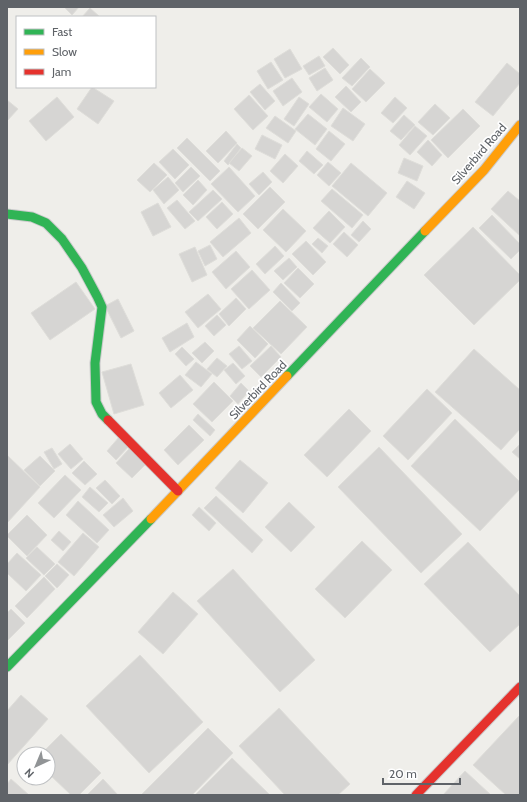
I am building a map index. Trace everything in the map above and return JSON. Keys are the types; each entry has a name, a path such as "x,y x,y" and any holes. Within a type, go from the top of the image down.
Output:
{"street":[{"name":"Silverbird Road","path":"7,667 178,492 444,210 484,170 520,125"},
{"path":"7,214 32,217 46,223 62,239 82,268 102,308 95,363 96,402 102,414 178,492"},
{"path":"416,795 520,687"}],"building":[{"path":"64,7 79,7 72,15"},
{"path":"90,8 99,16 83,16"},
{"path":"333,48 349,65 340,74 323,57"},
{"path":"290,49 302,69 285,78 274,59"},
{"path":"319,56 325,66 309,75 303,66"},
{"path":"361,58 370,67 352,86 342,78"},
{"path":"271,62 283,80 268,89 257,71"},
{"path":"507,63 520,74 520,83 493,116 475,102"},
{"path":"325,68 333,80 317,91 309,78"},
{"path":"370,69 385,83 366,102 352,89"},
{"path":"292,78 302,92 283,106 273,91"},
{"path":"260,84 275,101 265,110 250,92"},
{"path":"346,86 361,102 351,112 335,97"},
{"path":"91,88 114,101 98,124 77,109"},
{"path":"321,94 338,109 327,122 309,107"},
{"path":"249,95 268,116 253,130 234,109"},
{"path":"57,97 74,117 46,141 29,121"},
{"path":"299,97 309,104 294,126 284,119"},
{"path":"395,97 407,108 393,123 381,113"},
{"path":"7,100 18,109 7,121"},
{"path":"435,104 450,118 433,135 418,122"},
{"path":"343,108 365,124 353,141 331,126"},
{"path":"463,109 480,126 448,158 431,140"},
{"path":"308,114 327,129 315,145 295,129"},
{"path":"404,115 415,125 401,140 390,131"},
{"path":"275,116 296,131 288,143 266,128"},
{"path":"415,126 427,136 410,155 399,145"},
{"path":"226,131 237,143 218,163 206,151"},
{"path":"329,131 345,144 331,161 316,149"},
{"path":"262,135 282,145 275,159 255,149"},
{"path":"187,138 220,171 210,181 177,148"},
{"path":"428,140 442,155 432,166 417,152"},
{"path":"237,144 241,148 228,165 224,161"},
{"path":"242,148 252,156 239,171 229,163"},
{"path":"173,149 189,165 175,179 159,162"},
{"path":"307,151 323,165 314,174 299,161"},
{"path":"285,154 298,166 283,183 270,171"},
{"path":"404,158 423,166 417,181 398,173"},
{"path":"328,162 341,173 329,186 317,175"},
{"path":"154,163 167,175 150,192 137,180"},
{"path":"351,163 387,193 368,216 332,186"},
{"path":"191,167 200,176 183,192 175,183"},
{"path":"229,167 255,196 238,212 211,184"},
{"path":"263,172 272,182 259,195 249,184"},
{"path":"168,177 179,190 164,204 153,190"},
{"path":"198,180 207,190 193,205 183,195"},
{"path":"407,181 425,193 414,209 396,197"},
{"path":"270,187 285,202 258,229 243,214"},
{"path":"332,189 363,215 352,228 321,201"},
{"path":"213,190 222,199 198,221 189,212"},
{"path":"508,191 520,201 520,236 491,209"},
{"path":"177,200 195,221 185,229 167,208"},
{"path":"222,202 233,214 217,229 206,217"},
{"path":"158,203 171,227 153,236 141,212"},
{"path":"283,209 306,231 286,252 263,230"},
{"path":"329,211 345,227 330,243 313,228"},
{"path":"492,215 520,244 520,250 511,259 479,228"},
{"path":"239,218 251,233 223,257 210,242"},
{"path":"363,221 371,229 359,242 351,235"},
{"path":"473,227 520,275 520,280 474,325 424,275"},
{"path":"344,232 358,245 347,257 333,244"},
{"path":"318,238 328,246 322,253 312,244"},
{"path":"306,241 326,262 313,275 292,254"},
{"path":"210,245 217,259 205,266 198,251"},
{"path":"275,246 284,256 265,274 256,264"},
{"path":"195,247 207,275 192,282 179,254"},
{"path":"236,251 250,267 226,289 212,272"},
{"path":"289,258 297,267 283,280 274,271"},
{"path":"298,268 314,284 300,298 284,283"},
{"path":"252,270 270,290 249,309 231,289"},
{"path":"76,282 95,309 50,340 31,313"},
{"path":"281,283 300,303 292,311 273,292"},
{"path":"208,294 221,309 198,328 185,312"},
{"path":"236,298 246,309 229,326 219,314"},
{"path":"118,299 134,331 121,338 105,306"},
{"path":"280,301 307,327 281,354 253,328"},
{"path":"217,315 226,325 214,336 205,326"},
{"path":"187,323 194,337 170,352 162,338"},
{"path":"250,326 268,344 255,358 237,340"},
{"path":"205,342 214,351 202,363 192,353"},
{"path":"239,346 252,361 242,369 229,354"},
{"path":"271,346 281,357 261,377 250,366"},
{"path":"182,347 194,359 186,366 175,354"},
{"path":"474,349 520,390 520,429 501,450 435,392"},
{"path":"217,358 227,366 217,377 207,369"},
{"path":"196,362 212,374 201,387 185,375"},
{"path":"233,363 245,376 236,384 224,370"},
{"path":"131,364 144,405 114,414 102,372"},
{"path":"180,375 193,390 171,408 159,393"},
{"path":"214,382 233,401 212,422 193,404"},
{"path":"241,383 249,391 238,404 230,396"},
{"path":"427,389 452,413 408,460 383,436"},
{"path":"349,409 371,431 327,477 304,455"},
{"path":"198,414 215,430 210,436 193,420"},
{"path":"455,419 520,482 520,489 480,531 411,466"},
{"path":"189,425 204,440 178,465 164,450"},
{"path":"120,436 130,445 116,460 107,451"},
{"path":"70,444 83,459 71,469 58,454"},
{"path":"520,444 520,459 512,452"},
{"path":"379,447 462,534 421,573 338,487"},
{"path":"52,448 62,464 54,469 44,452"},
{"path":"129,449 146,464 132,478 116,463"},
{"path":"7,455 40,487 7,523"},
{"path":"40,456 55,471 40,486 24,470"},
{"path":"240,460 268,483 243,513 215,488"},
{"path":"84,461 97,474 85,485 72,473"},
{"path":"65,475 81,490 54,518 38,503"},
{"path":"105,480 120,496 112,504 96,488"},
{"path":"90,487 108,503 99,512 82,497"},
{"path":"216,496 263,540 252,553 204,508"},
{"path":"123,498 133,511 114,527 103,515"},
{"path":"78,501 109,530 97,543 66,515"},
{"path":"289,502 315,527 291,552 265,527"},
{"path":"199,507 216,523 209,531 192,515"},
{"path":"27,515 47,535 27,556 7,535"},
{"path":"59,531 71,542 63,551 51,540"},
{"path":"83,533 99,547 74,576 58,562"},
{"path":"362,541 392,570 345,618 315,589"},
{"path":"468,542 520,596 520,624 490,652 424,584"},
{"path":"37,547 55,564 44,575 26,558"},
{"path":"17,553 41,575 26,591 7,573 7,564"},
{"path":"57,564 69,575 57,588 45,576"},
{"path":"233,569 315,660 280,692 197,601"},
{"path":"44,577 55,589 27,618 15,606"},
{"path":"173,592 198,614 163,654 138,632"},
{"path":"11,609 25,623 7,641 7,613"},
{"path":"140,655 203,722 149,773 86,706"},
{"path":"21,695 48,719 24,746 16,746 16,755 7,765 7,711"},
{"path":"279,708 350,784 338,795 285,795 239,746"},
{"path":"519,716 520,795 506,795 473,765"},
{"path":"208,728 233,753 192,795 141,795"},
{"path":"61,734 101,773 79,795 71,795 56,781 56,746 49,746"},
{"path":"232,758 270,795 195,795"},
{"path":"465,771 491,795 443,795"},
{"path":"11,779 16,783 16,786 19,786 29,795 7,795 7,784"},
{"path":"103,779 118,795 87,795"}],"traffic: fast":[{"path":"7,214 32,217 46,223 62,239 82,268 97,296 102,307 95,363 96,402 102,414 108,420"},
{"path":"287,376 425,231"},
{"path":"7,667 151,519"}],"traffic: slow":[{"path":"425,231 484,170 520,125"},
{"path":"151,519 287,376"}],"traffic: jam":[{"path":"108,420 178,491"},
{"path":"416,795 520,687"}]}
